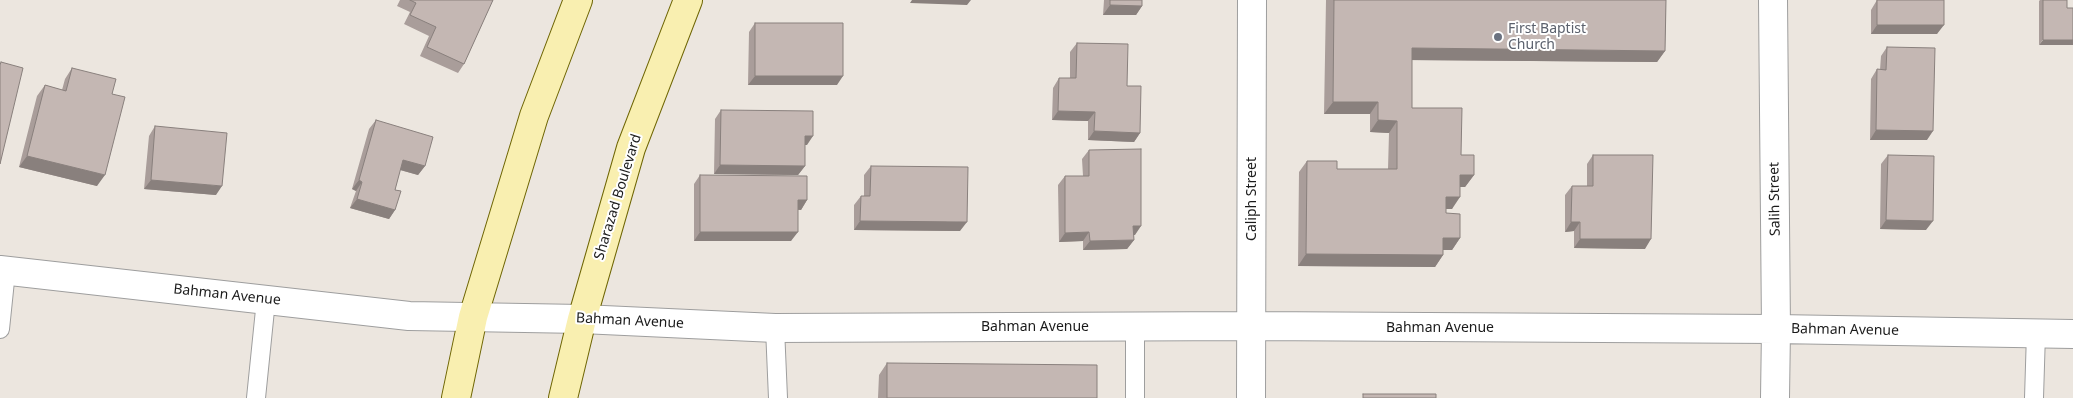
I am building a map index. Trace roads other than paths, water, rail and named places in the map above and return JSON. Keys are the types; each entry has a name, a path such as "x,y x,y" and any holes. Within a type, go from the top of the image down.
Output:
{"street":[{"path":"456,398 473,317 534,116 578,0"},
{"name":"Sharazad Boulevard","path":"564,398 582,319 631,148 688,0"},
{"name":"Caliph Street","path":"1251,398 1252,0"},
{"name":"Salih Street","path":"1773,0 1775,398"},
{"name":"Bahman Avenue","path":"3,270 409,316 582,319 775,328 1252,326 1776,329 2073,334"}],"lane":[{"path":"0,329 3,270"},
{"path":"256,398 266,300"},
{"path":"1135,327 1135,398"},
{"path":"775,328 778,398"},
{"path":"2034,398 2036,334"}],"place":[{"name":"First Baptist Church","path":"1498,37"}]}
